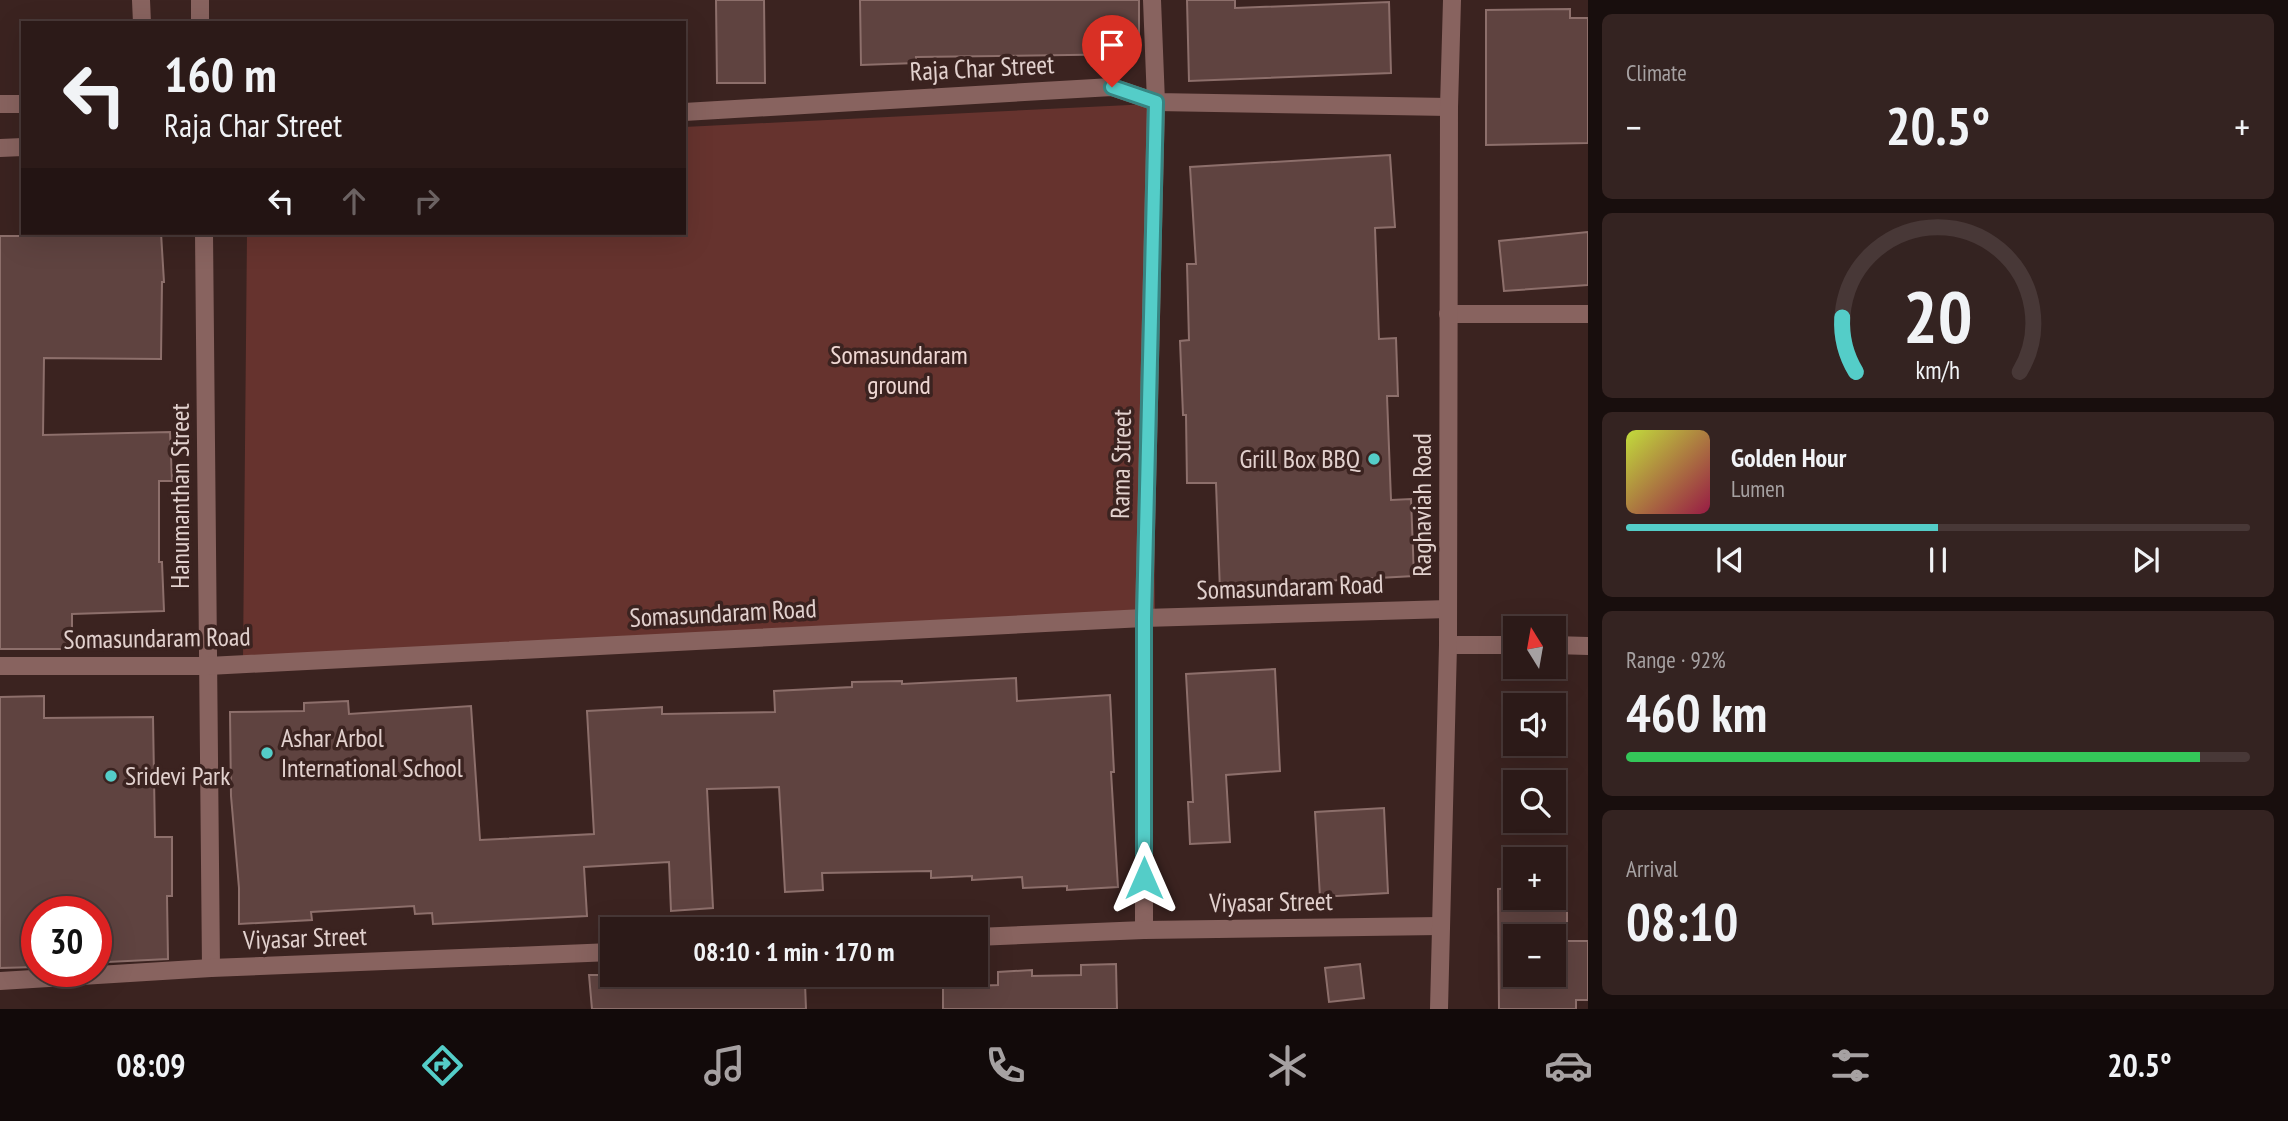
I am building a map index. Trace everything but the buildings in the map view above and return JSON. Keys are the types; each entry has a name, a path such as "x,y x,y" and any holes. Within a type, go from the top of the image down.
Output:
{"street":[{"path":"141,0 142,21"},
{"path":"200,0 200,21"},
{"name":"Rama Street","path":"1144,930 1144,618 1156,102 1152,0"},
{"name":"Raghaviah Road","path":"1439,1009 1448,645 1449,107 1452,0"},
{"name":"Raja Char Street","path":"686,112 1112,87 1156,102 1449,107"},
{"path":"0,104 21,104"},
{"path":"0,148 21,147"},
{"name":"Hanumanthan Street","path":"204,235 211,968"},
{"path":"1448,314 1588,314"},
{"name":"Somasundaram Road","path":"0,666 208,666 1144,618 1448,609"},
{"path":"1448,645 1503,645"},
{"path":"1566,645 1588,646"},
{"name":"Viyasar Street","path":"988,936 1144,930 1440,926"},
{"name":"Viyasar Street","path":"0,981 211,968 600,952"}],"green space":[{"name":"Somasundaram ground","path":"1150,104 1155,612 243,659 247,235 686,235 686,127"}],"place":[{"name":"Grill Box BBQ","path":"1374,459"},
{"name":"Ashar Arbol International School","path":"267,753"},
{"name":"Sridevi Park","path":"111,776"}],"route":[{"path":"1112,87 1156,102 1144,618 1144,878"}]}
